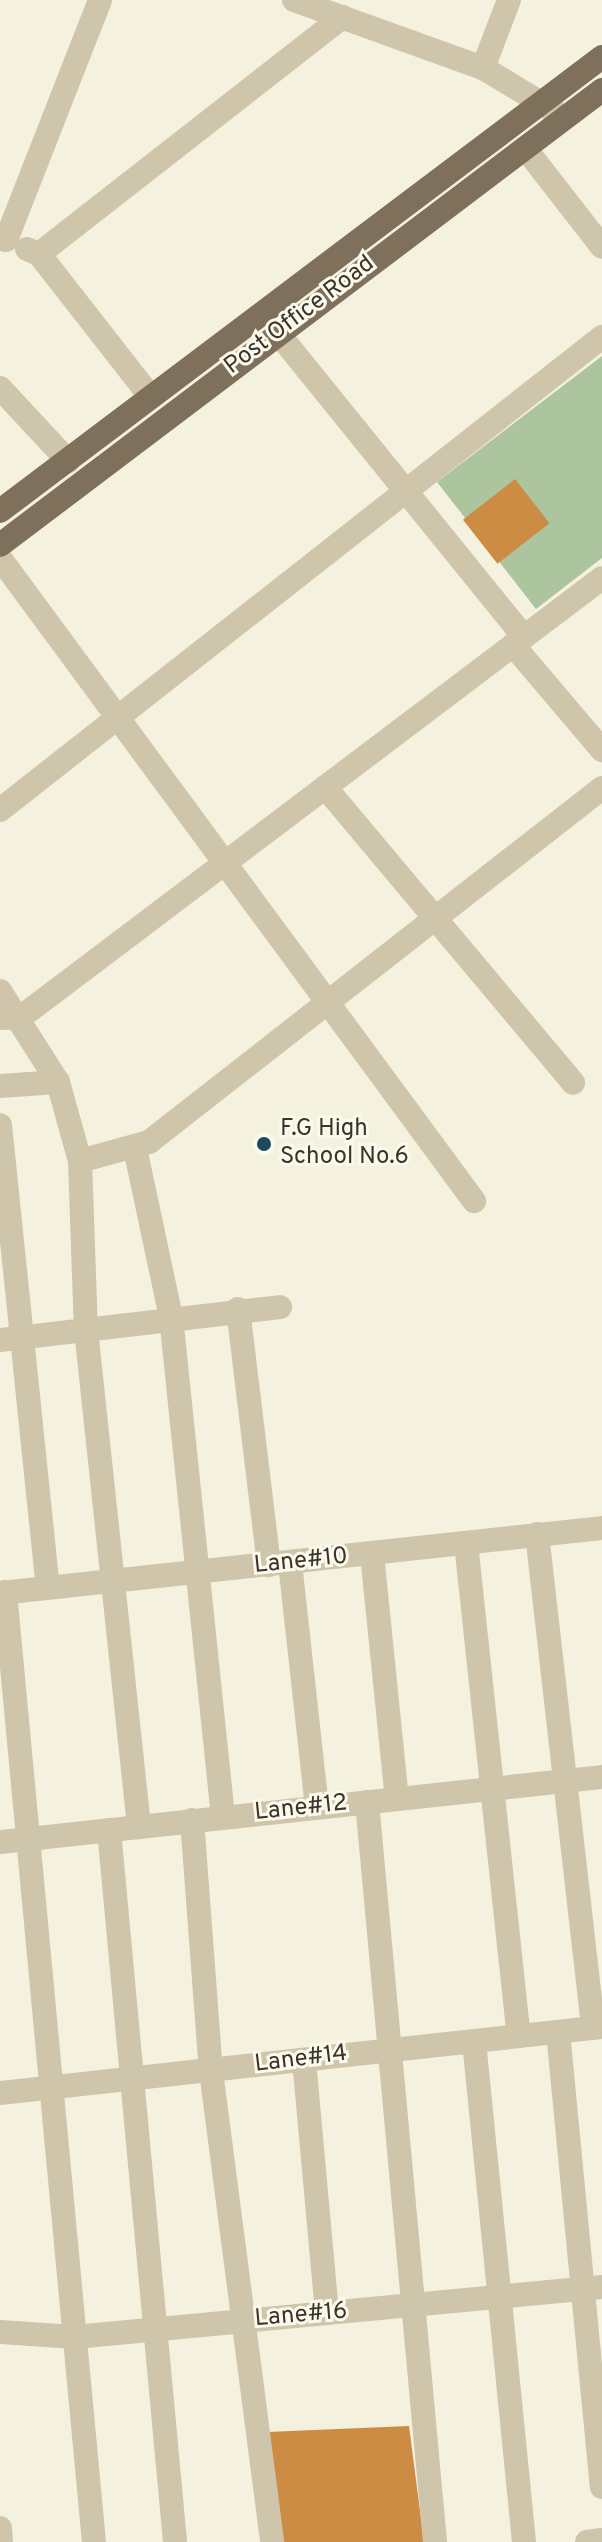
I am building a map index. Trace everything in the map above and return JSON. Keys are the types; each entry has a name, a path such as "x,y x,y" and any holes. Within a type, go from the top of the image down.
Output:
{"main road":[{"name":"Post Office Road","path":"0,511 602,57"},
{"name":"Post Office Road","path":"0,545 268,339 602,90"},
{"path":"242,327 268,339"}],"street":[{"path":"100,0 3,239 39,254 150,396"},
{"path":"294,0 483,68 546,100 563,120"},
{"path":"483,68 509,0"},
{"path":"39,254 342,17"},
{"path":"525,148 602,247"},
{"path":"0,810 407,486 602,337"},
{"path":"268,339 407,486 518,641 602,750"},
{"path":"0,388 68,461"},
{"path":"0,558 474,1201"},
{"path":"10,1017 225,862 602,578"},
{"path":"325,787 573,1083"},
{"path":"80,1161 135,1148 602,788"},
{"path":"0,991 10,1017 58,1082 80,1161 86,1330 110,1582 139,1827"},
{"path":"0,1086 58,1082"},
{"path":"0,1125 10,1340 48,1588"},
{"path":"135,1148 171,1317 223,1817"},
{"path":"10,1340 171,1317 280,1307"},
{"path":"238,1309 317,1807"},
{"name":"Lane#10","path":"2,1592 602,1528"},
{"path":"537,1534 562,1781 597,2027"},
{"path":"466,1543 519,2036"},
{"path":"372,1554 397,1799"},
{"path":"2,1592 94,2542"},
{"name":"Lane#12","path":"0,1842 602,1777"},
{"path":"367,1802 435,2542"},
{"path":"192,1820 211,2071 247,2321 272,2542"},
{"path":"109,1830 175,2542"},
{"name":"Lane#14","path":"0,2093 597,2027"},
{"path":"558,2032 592,2288 602,2487"},
{"path":"474,2041 524,2542"},
{"path":"304,2060 327,2313"},
{"name":"Lane#16","path":"0,2332 75,2337 592,2288"},
{"path":"0,2528 1,2542"},
{"path":"587,2542 602,2540"}],"green space":[{"path":"602,356 602,558 536,609 437,482"}],"building":[{"path":"515,479 549,523 497,564 463,520"},
{"path":"409,2426 424,2542 277,2542 267,2432"}],"place":[{"name":"F.G High School No.6","path":"264,1144"}]}
